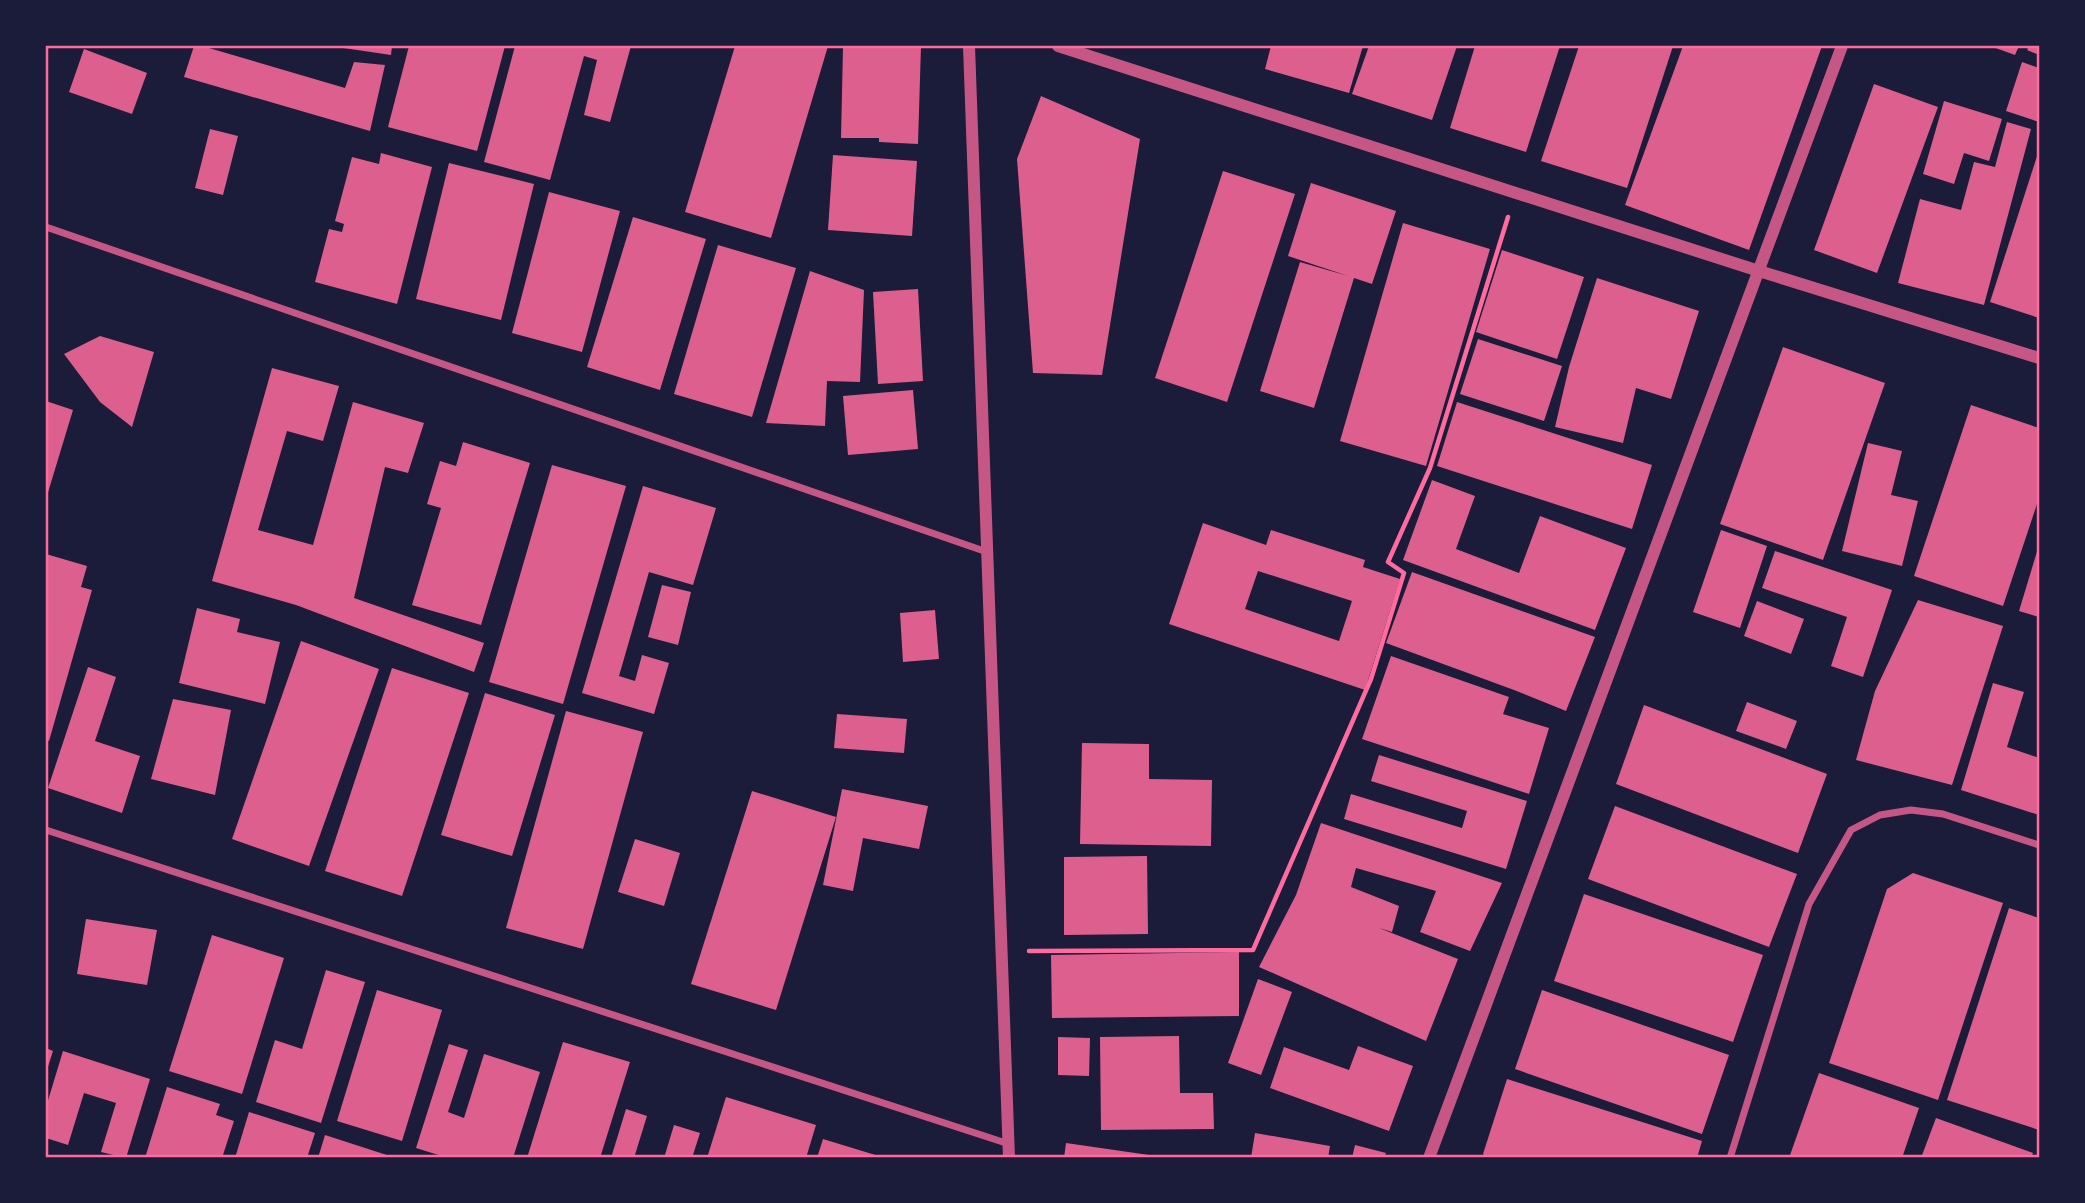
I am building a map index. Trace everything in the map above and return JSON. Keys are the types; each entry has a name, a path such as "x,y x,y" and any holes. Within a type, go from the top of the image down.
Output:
{"street":[{"path":"46,830 1009,1151 969,46"},
{"path":"1058,46 2039,358"},
{"path":"1429,1157 1842,46"},
{"path":"46,226 988,552"},
{"path":"1730,1157 1809,904 1851,830 1880,816 1911,810 1943,814 2039,845"}],"path":[{"path":"1002,951 1253,950 1371,679 1404,573 1388,562 1430,468 1517,193"}],"building":[{"path":"194,46 202,46 345,88 354,62 385,65 370,131 184,77"},
{"path":"330,46 392,46 391,55"},
{"path":"409,46 505,46 477,151 388,127"},
{"path":"515,46 631,46 610,122 584,115 597,60 584,56 550,180 484,162"},
{"path":"735,46 828,46 771,238 685,212"},
{"path":"843,46 921,46 918,144 879,142 879,138 841,138"},
{"path":"1271,46 1363,46 1349,93 1265,69"},
{"path":"1369,46 1457,46 1432,120 1352,94"},
{"path":"1475,46 1560,46 1526,152 1450,128"},
{"path":"1579,46 1673,46 1627,188 1541,161"},
{"path":"1683,46 1822,46 1749,250 1625,205"},
{"path":"1990,46 2019,46 2015,55"},
{"path":"2029,46 2039,46 2039,55 2027,50"},
{"path":"84,49 147,73 132,114 69,92"},
{"path":"2022,62 2039,68 2039,122 2006,111"},
{"path":"1874,84 1938,107 1877,273 1814,250"},
{"path":"1041,96 1140,139 1102,375 1033,373 1017,159"},
{"path":"1944,101 2002,119 1989,161 1964,153 1954,184 1923,174"},
{"path":"2007,122 2031,129 1984,305 1898,283 1920,199 1961,210 1974,162 1995,167"},
{"path":"210,129 238,136 223,195 195,188"},
{"path":"2039,150 2039,318 1990,302"},
{"path":"381,153 432,167 397,304 315,282 329,229 342,232 344,224 335,221 352,157 379,164"},
{"path":"833,155 917,161 912,236 828,230"},
{"path":"449,163 534,184 501,320 416,299"},
{"path":"1223,171 1295,194 1227,402 1155,378"},
{"path":"1311,183 1396,211 1372,284 1354,278 1314,408 1260,391 1300,262 1348,276 1288,256"},
{"path":"549,192 620,211 582,352 512,333"},
{"path":"633,217 706,239 660,390 587,367"},
{"path":"1403,223 1490,249 1426,466 1340,441"},
{"path":"718,245 796,268 752,417 674,394"},
{"path":"1502,250 1584,277 1557,359 1476,332"},
{"path":"810,271 864,290 860,382 827,381 825,426 766,423"},
{"path":"1597,278 1699,311 1671,399 1636,388 1623,443 1555,427 1569,367"},
{"path":"918,289 923,381 878,384 873,292"},
{"path":"100,336 154,352 132,427 100,402 64,354"},
{"path":"1478,339 1562,366 1544,421 1460,394"},
{"path":"1783,347 1885,383 1823,560 1720,524"},
{"path":"272,368 339,386 323,441 287,431 258,530 313,545 353,402 424,423 408,473 385,467 354,598 484,643 474,672 296,605 212,581"},
{"path":"913,390 918,449 848,455 843,396"},
{"path":"46,401 73,410 46,499"},
{"path":"1457,402 1652,465 1632,529 1437,466"},
{"path":"1971,405 2039,428 2039,498 2003,606 1914,576"},
{"path":"463,442 530,463 481,625 412,605 441,508 427,504 440,461 456,466"},
{"path":"1868,443 1902,451 1891,495 1918,501 1902,566 1842,551"},
{"path":"552,465 626,486 563,704 489,682"},
{"path":"1432,480 1475,496 1456,549 1519,573 1540,516 1626,548 1595,630 1403,560"},
{"path":"643,486 716,508 693,585 649,572 619,676 635,681 642,655 669,663 654,714 582,693"},
{"path":"1203,523 1266,545 1271,530 1365,560 1363,567 1400,579 1365,690 1169,624","holes":["1258,571 1352,601 1339,641 1245,609"]},
{"path":"1721,530 1767,546 1740,628 1693,612"},
{"path":"2039,545 2039,617 2019,611"},
{"path":"1775,551 1892,590 1863,677 1831,666 1847,617 1762,588"},
{"path":"46,554 87,566 81,587 92,590 49,741 46,740"},
{"path":"1412,572 1595,637 1566,711 1386,643"},
{"path":"662,585 691,592 678,645 648,637"},
{"path":"1918,600 2003,626 1952,785 1856,760 1875,691"},
{"path":"1757,601 1804,619 1791,654 1744,636"},
{"path":"197,608 240,619 237,632 280,642 265,704 179,683"},
{"path":"935,610 939,659 903,662 900,613"},
{"path":"301,641 379,669 309,866 232,839"},
{"path":"1391,656 1509,697 1503,714 1549,728 1529,794 1362,739"},
{"path":"88,667 116,677 95,741 140,756 122,813 48,788"},
{"path":"392,668 469,693 402,896 325,871"},
{"path":"1993,683 2024,692 2007,747 2039,758 2039,815 1961,790"},
{"path":"485,693 555,715 512,856 441,835"},
{"path":"173,699 231,710 215,795 151,779"},
{"path":"1747,702 1797,721 1786,749 1736,731"},
{"path":"1644,705 1827,774 1798,853 1616,784"},
{"path":"566,711 643,732 583,949 506,928"},
{"path":"837,714 907,719 904,753 834,748"},
{"path":"1082,743 1149,744 1149,779 1212,780 1211,846 1080,844"},
{"path":"1379,755 1527,801 1506,869 1344,819 1351,794 1462,828 1467,811 1371,781"},
{"path":"842,789 928,806 919,849 863,838 853,891 823,885"},
{"path":"752,791 836,817 776,1010 691,984"},
{"path":"1615,806 1797,874 1769,947 1588,879"},
{"path":"1321,823 1502,883 1470,951 1420,932 1436,891 1356,868 1351,887 1399,906 1392,932 1379,928 1458,959 1426,1041 1259,967 1296,895"},
{"path":"635,839 680,853 664,906 618,892"},
{"path":"1147,856 1148,934 1064,935 1064,857"},
{"path":"1913,873 2003,903 1938,1100 1829,1063 1887,889"},
{"path":"1584,894 1763,955 1733,1042 1554,981"},
{"path":"2009,908 2039,918 2039,1130 1947,1100"},
{"path":"86,919 157,930 147,985 77,974"},
{"path":"212,935 284,958 242,1094 169,1071"},
{"path":"1239,952 1239,1016 1052,1018 1051,955"},
{"path":"326,970 365,982 321,1123 256,1102 275,1040 302,1049"},
{"path":"1258,979 1292,992 1261,1075 1228,1063"},
{"path":"377,990 442,1010 402,1141 337,1121"},
{"path":"1542,990 1729,1055 1702,1134 1515,1069"},
{"path":"1179,1036 1180,1093 1213,1093 1214,1129 1101,1130 1100,1037"},
{"path":"1058,1037 1090,1038 1089,1076 1058,1075"},
{"path":"563,1042 630,1062 600,1158 527,1158"},
{"path":"449,1044 468,1050 448,1112 464,1118 484,1054 540,1072 513,1158 448,1158 416,1148"},
{"path":"1358,1046 1413,1066 1389,1131 1270,1088 1284,1047 1349,1070"},
{"path":"46,1048 53,1051 46,1073"},
{"path":"63,1051 150,1079 126,1158 101,1152 116,1103 84,1093 68,1145 46,1138 46,1107"},
{"path":"1819,1073 1919,1108 1902,1158 1789,1158"},
{"path":"1507,1079 1702,1141 1697,1158 1486,1158 1483,1154"},
{"path":"167,1087 220,1104 216,1115 234,1121 222,1158 145,1158"},
{"path":"726,1097 816,1125 806,1158 707,1158"},
{"path":"626,1109 647,1116 634,1158 611,1158"},
{"path":"249,1112 315,1133 307,1158 235,1158"},
{"path":"1936,1118 2033,1153 2031,1158 1921,1158"},
{"path":"674,1125 700,1133 692,1158 664,1158"},
{"path":"1255,1133 1330,1146 1328,1158 1251,1158"},
{"path":"325,1135 393,1157 318,1158"},
{"path":"823,1139 882,1157 882,1158 817,1158"},
{"path":"1066,1143 1156,1156 1156,1158 1064,1158"},
{"path":"1355,1145 1386,1153 1384,1158 1352,1158"}]}
